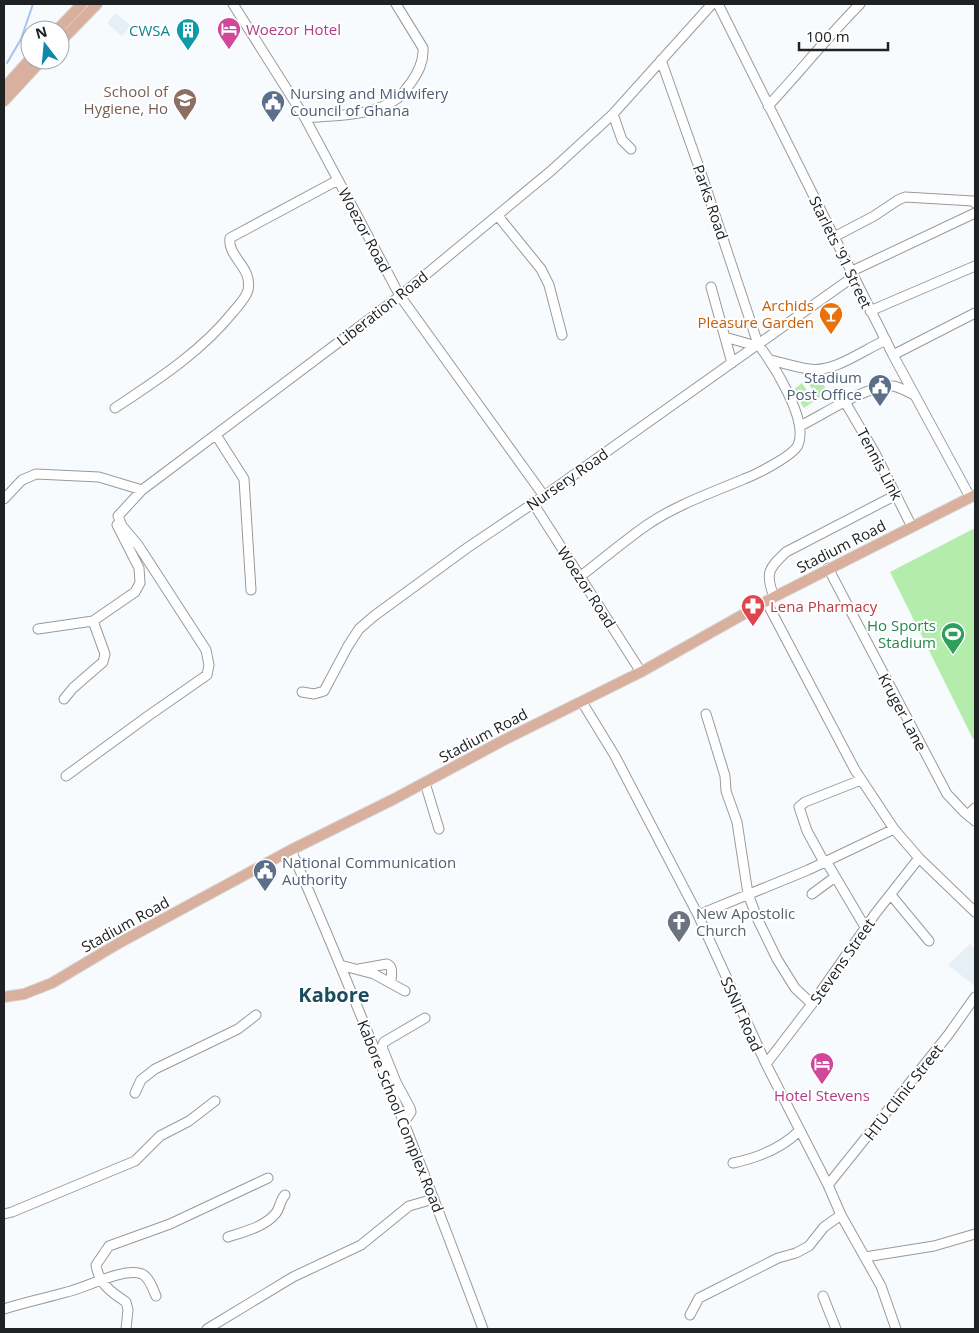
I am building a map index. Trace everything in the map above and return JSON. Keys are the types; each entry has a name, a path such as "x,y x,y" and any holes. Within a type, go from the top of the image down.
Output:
{"main road":[{"path":"66,20 82,4"},
{"path":"70,32 97,4"},
{"path":"4,88 20,70"},
{"path":"4,102 33,70"},
{"name":"Stadium Road","path":"4,997 24,994 52,983 119,943 291,850 641,672 828,568 973,496"}],"street":[{"name":"Woezor Road","path":"232,4 305,118 400,296 544,496"},
{"path":"305,118 370,111 386,106 400,97 415,77 423,56 423,48 396,4"},
{"name":"Liberation Road","path":"118,516 142,490 400,296 552,170 613,114 712,4"},
{"name":"Starlets '91 Street","path":"718,4 870,311 914,395 973,496"},
{"path":"768,106 792,81 830,35 860,4"},
{"name":"Parks Road","path":"661,60 701,173 757,345 770,360 794,407 800,426"},
{"path":"613,114 622,140 631,149"},
{"path":"115,408 170,372 224,324 238,307 247,292 248,278 245,269 234,255 229,244 230,238 338,180"},
{"path":"834,237 905,197 952,199 974,201 975,203"},
{"name":"Nursery Road","path":"302,692 319,694 324,691 348,646 359,630 374,616 467,548 732,363 852,275 975,213"},
{"path":"498,216 541,269 549,285 562,334"},
{"path":"870,311 975,266"},
{"path":"711,287 732,363"},
{"path":"893,355 975,313"},
{"path":"725,337 757,345"},
{"path":"770,360 810,369 822,369 835,366 886,340"},
{"path":"581,576 648,524 679,506 759,473 792,451 798,445 800,426 876,388 898,387 914,395"},
{"name":"Tennis Link","path":"845,402 862,429 912,527"},
{"path":"216,434 244,479 251,590"},
{"path":"4,499 22,480 36,474 99,477 142,490"},
{"path":"896,495 786,552 773,564 768,580 770,599 861,780 894,829 919,858 975,912"},
{"name":"Woezor Road","path":"533,503 641,672"},
{"path":"38,629 93,621 135,592 140,583 139,568 118,527 116,521 118,516"},
{"path":"66,776 148,716 207,676 206,650 138,545 122,526 118,516"},
{"name":"Kruger Lane","path":"828,568 943,786 952,800 975,821"},
{"path":"64,699 73,688 103,662 105,654 93,621"},
{"name":"SSNIT Road","path":"582,702 615,756 698,915 766,1064 799,1131 828,1185 841,1215 881,1286 893,1328"},
{"path":"706,714 725,776 726,791 737,822 748,894 758,920 777,958 795,988 812,1004"},
{"path":"861,780 805,802 800,807 807,831 865,927"},
{"path":"425,783 439,829"},
{"path":"968,815 975,808"},
{"path":"698,915 788,879 894,829"},
{"name":"Kabore School Complex Road","path":"291,850 403,1119 482,1329"},
{"name":"Stevens Street","path":"766,1064 812,1004 865,927 919,858"},
{"path":"812,894 835,877"},
{"path":"891,895 929,941"},
{"path":"340,965 374,974 406,991"},
{"path":"357,970 390,965 392,969 390,982"},
{"name":"HTU Clinic Street","path":"828,1185 948,1035 975,997"},
{"path":"135,1093 142,1080 155,1069 238,1029 256,1015"},
{"path":"403,1119 410,1116 410,1108 396,1082 382,1047 384,1042 425,1018"},
{"path":"4,1214 136,1161 160,1136 190,1121 215,1101"},
{"path":"733,1162 760,1156 793,1137 799,1131"},
{"path":"126,1329 128,1310 126,1302 109,1291 100,1280 96,1266 108,1246 170,1224 268,1178"},
{"path":"228,1238 249,1231 276,1213 284,1195"},
{"path":"208,1329 293,1277 361,1245 409,1206 434,1199"},
{"path":"690,1315 699,1298 778,1258 796,1253 809,1246 824,1227 841,1215"},
{"path":"865,1257 934,1246 975,1234"},
{"path":"4,1309 28,1301 70,1292 100,1280 137,1273 144,1275 156,1296"},
{"path":"823,1296 836,1329"}],"shaded area":[{"path":"116,13 131,26 122,36 107,23"},
{"path":"970,944 975,949 975,986 948,965"}],"green space":[{"path":"816,374 828,392 818,398 806,380"},
{"path":"802,383 814,401 804,408 793,390"},
{"name":"Ho Sports Stadium","path":"975,528 975,738 973,739 890,572"}],"waterway":[{"path":"7,63 21,39 33,4"}],"place":[{"name":"Woezor Hotel","path":"229,50"},
{"name":"CWSA","path":"188,51"},
{"name":"School of Hygiene, Ho","path":"185,121"},
{"name":"Nursing and Midwifery Council of Ghana","path":"273,123"},
{"name":"Archids Pleasure Garden","path":"831,335"},
{"name":"Stadium Post Office","path":"880,407"},
{"name":"Lena Pharmacy","path":"753,627"},
{"name":"Ho Sports Stadium","path":"953,655"},
{"name":"National Communication Authority","path":"265,892"},
{"name":"New Apostolic Church","path":"679,943"},
{"name":"Hotel Stevens","path":"822,1085"}],"district":[{"name":"Kabore","path":"334,994"}]}
